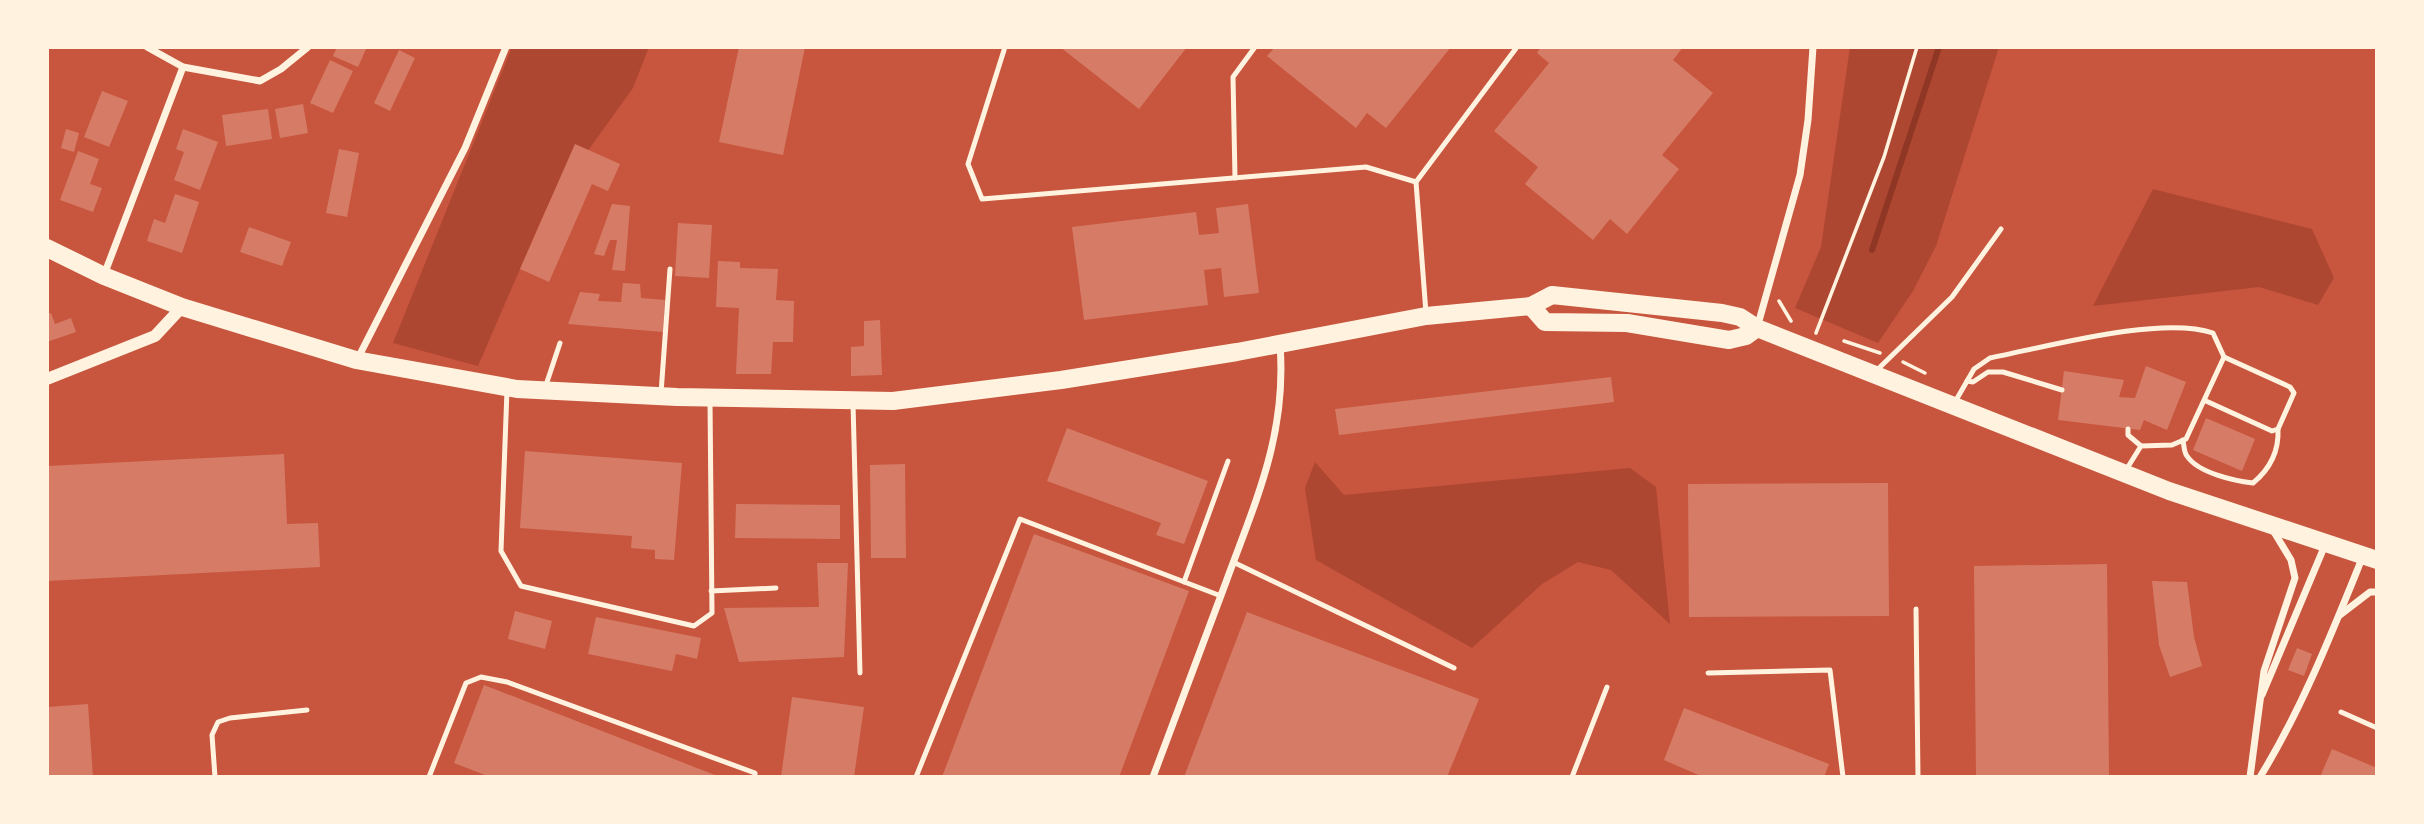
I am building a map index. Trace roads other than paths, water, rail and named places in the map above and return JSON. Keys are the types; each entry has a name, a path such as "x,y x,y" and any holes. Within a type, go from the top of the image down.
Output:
{"main road":[{"path":"47,248 104,276 182,307 356,360 507,387 710,398 893,401 1061,380 1280,344 1426,316 1531,306 1552,295 1722,313 1740,317 1757,328 1814,340 1874,374 2125,473 2370,558"},
{"path":"1531,306 1545,321 1627,323 1729,340 1746,336 1757,328"}],"street":[{"path":"147,47 183,67 260,81 281,69 309,47"},
{"path":"356,360 466,148 506,47"},
{"path":"1757,328 1800,175 1808,120 1813,47"},
{"path":"104,276 183,67"},
{"path":"47,379 155,336 182,307"},
{"path":"1153,777 1221,596 1278,431 1284,385 1280,344"},
{"path":"2250,777 2256,709 2264,671 2295,578 2291,561 2269,524"},
{"path":"2256,709 2325,543"},
{"path":"2260,777 2275,752 2338,617 2370,558"},
{"path":"2338,617 2370,592 2377,592"}],"lane":[{"path":"1005,47 968,164 982,199 1366,166 1416,182"},
{"path":"1235,178 1233,77 1255,47"},
{"path":"1426,316 1416,182 1517,47"},
{"path":"1874,374 1952,297 2001,229"},
{"path":"660,396 670,269"},
{"path":"1953,405 1974,369 1990,358 2131,330 2201,329 2213,333 2224,357 2290,387 2294,393 2278,429 2278,446 2263,474 2253,482 2240,482 2197,466 2186,456 2183,440"},
{"path":"545,388 559,343"},
{"path":"2128,429 2128,435 2141,446 2172,445 2183,440 2206,401 2224,357"},
{"path":"1967,381 1973,382 1988,372 2003,372 2062,390"},
{"path":"507,387 502,551 521,586 694,626 712,613 710,398"},
{"path":"853,400 860,673"},
{"path":"2206,401 2263,429 2278,429"},
{"path":"2125,473 2141,446"},
{"path":"1184,582 1228,461"},
{"path":"916,777 1020,519 1221,596"},
{"path":"1233,562 1454,668"},
{"path":"711,591 776,588"},
{"path":"1916,610 1918,777"},
{"path":"1708,673 1830,670 1843,777"},
{"path":"429,777 466,683 481,677 508,682 755,775"},
{"path":"1572,777 1607,687"},
{"path":"215,777 212,735 218,722 230,718 307,710"},
{"path":"2341,712 2377,728"}],"waterway":[{"path":"1872,250 1939,47"}]}
